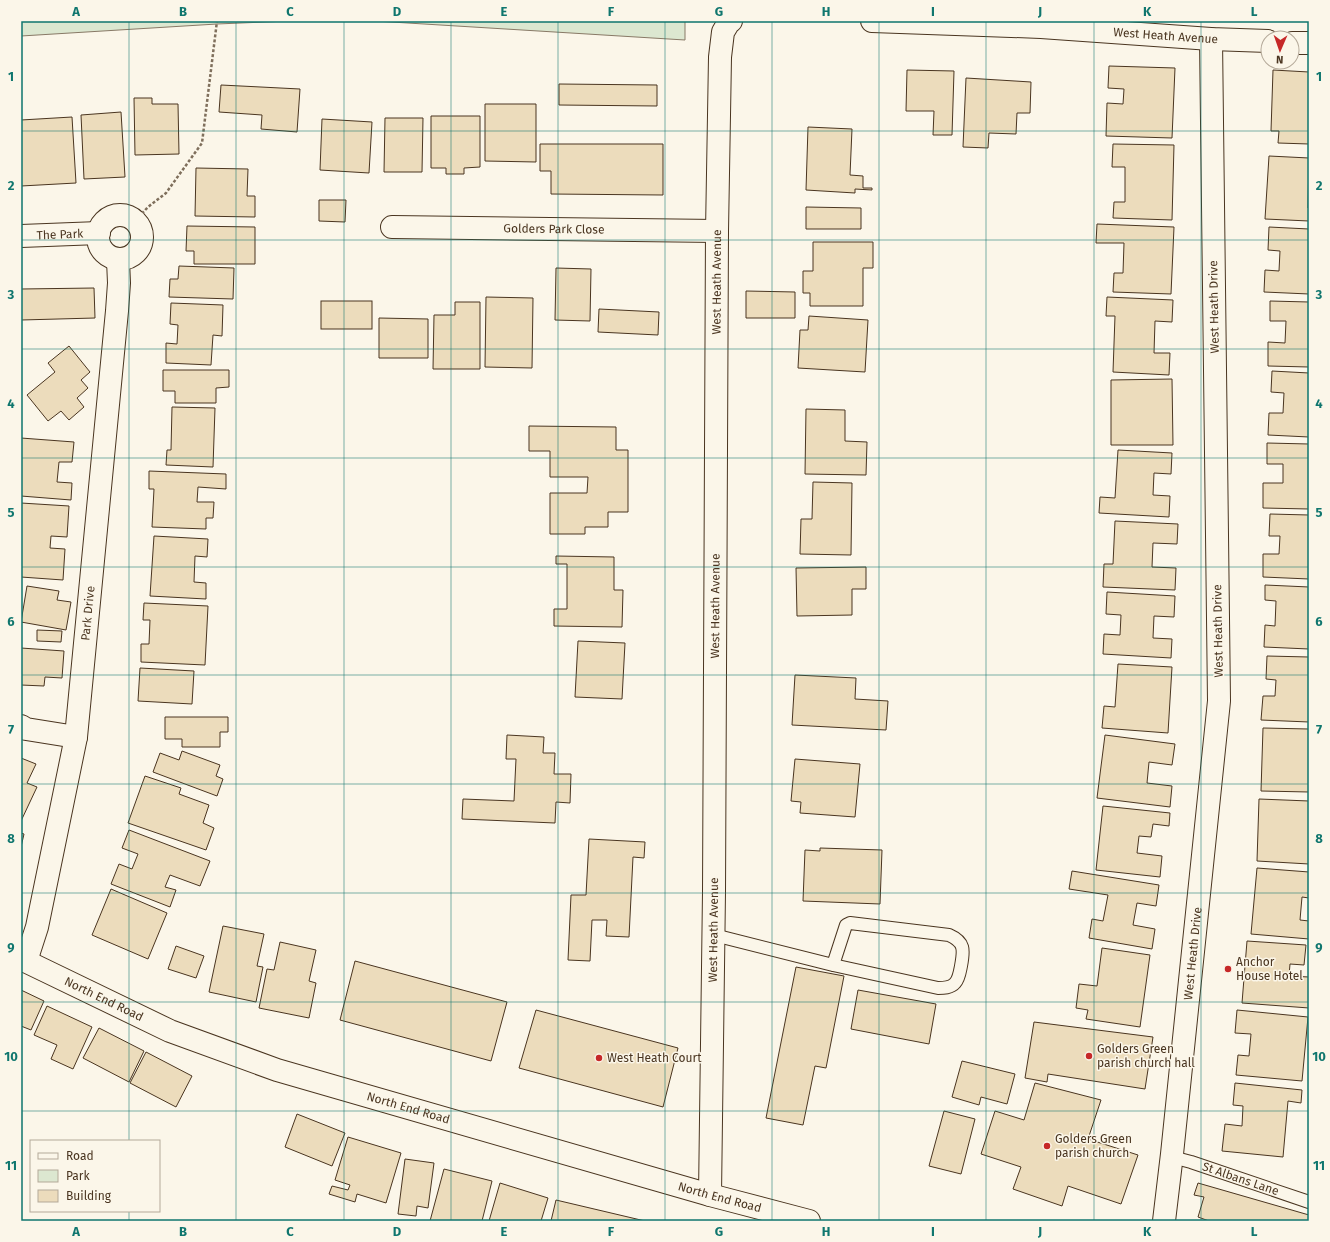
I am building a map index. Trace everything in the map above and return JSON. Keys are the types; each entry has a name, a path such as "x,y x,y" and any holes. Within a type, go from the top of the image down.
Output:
{"street":[{"name":"West Heath Avenue","path":"710,1195 714,935 717,231 720,57 727,21"},
{"name":"West Heath Avenue","path":"872,21 1041,24 1211,39 1260,42"},
{"name":"West Heath Drive","path":"1164,1221 1172,1157 1219,701 1211,39"},
{"name":"The Park","path":"111,257 100,246 99,233 102,225 109,218 117,215 127,216 135,221"},
{"path":"111,257 126,259 136,254 143,239 142,230 135,221"},
{"name":"Golders Park Close","path":"392,227 717,231"},
{"name":"The Park","path":"21,236 99,233"},
{"name":"Park Drive","path":"23,960 37,927 76,737 117,311 119,283 111,257"},
{"path":"21,726 26,729 76,737"},
{"name":"North End Road","path":"23,960 170,1031 277,1070 710,1195 808,1221"}],"lane":[{"path":"714,935 833,965 938,988 949,987 955,983 959,974 964,951 956,938 949,936 850,923 846,925 843,931 833,965"},
{"name":"St Albans Lane","path":"1172,1157 1309,1202"}],"path":[{"path":"135,221 148,207 166,193 202,142 217,21"}],"green space":[{"path":"21,21 289,21 21,36"},
{"path":"375,21 685,21 685,40"}],"building":[{"path":"1109,66 1175,68 1172,138 1106,136 1107,103 1123,104 1124,89 1108,88"},
{"path":"907,70 954,71 952,135 933,135 934,111 906,111"},
{"path":"1273,70 1309,72 1309,144 1278,143 1279,131 1271,131"},
{"path":"966,78 1031,82 1030,113 1017,113 1016,134 989,133 988,148 963,147"},
{"path":"559,84 657,85 657,106 559,105"},
{"path":"221,85 300,89 297,132 261,129 262,115 219,112"},
{"path":"134,98 152,98 152,104 178,104 179,154 135,155"},
{"path":"485,104 536,104 536,162 485,161"},
{"path":"121,112 125,177 84,179 81,115"},
{"path":"431,116 480,116 480,167 464,168 464,174 446,174 446,168 431,168"},
{"path":"72,117 76,183 21,186 21,120"},
{"path":"385,118 423,118 422,172 384,172"},
{"path":"322,119 372,122 369,173 320,170"},
{"path":"808,127 852,129 850,175 863,176 863,188 872,188 872,190 855,189 855,193 806,190"},
{"path":"540,144 663,144 663,195 551,194 551,171 540,171"},
{"path":"1113,144 1174,145 1172,220 1113,218 1114,202 1125,202 1125,167 1112,167"},
{"path":"1269,156 1309,158 1309,221 1265,219"},
{"path":"196,168 248,169 247,196 255,196 255,217 195,216"},
{"path":"319,200 346,200 345,222 319,221"},
{"path":"806,207 861,208 861,229 806,229"},
{"path":"1097,224 1174,227 1171,294 1113,292 1114,273 1123,273 1124,243 1096,243"},
{"path":"187,226 255,227 255,264 194,264 194,251 186,251"},
{"path":"1269,227 1309,229 1309,294 1264,292 1265,270 1279,271 1280,251 1268,250"},
{"path":"813,242 873,242 873,268 863,268 863,306 810,306 810,293 803,293 803,271 813,271"},
{"path":"179,266 234,268 233,299 169,297 170,279 178,279"},
{"path":"556,268 591,269 590,321 555,320"},
{"path":"94,288 95,318 21,320 21,289"},
{"path":"746,291 795,292 795,318 746,318"},
{"path":"486,297 533,298 532,368 485,367"},
{"path":"1107,297 1173,300 1172,322 1155,321 1154,353 1170,353 1169,375 1113,372 1115,316 1106,316"},
{"path":"321,301 372,301 372,329 321,329"},
{"path":"1270,301 1309,302 1309,367 1268,366 1268,342 1285,343 1286,321 1270,321"},
{"path":"455,302 480,302 480,369 433,369 434,315 455,315"},
{"path":"171,303 223,305 222,336 213,335 211,365 166,363 166,343 177,344 178,325 170,324"},
{"path":"599,309 659,312 658,335 598,332"},
{"path":"809,316 868,320 865,372 798,368 800,330 808,330"},
{"path":"379,318 428,319 428,358 379,358"},
{"path":"69,346 90,372 81,380 88,388 77,398 84,407 69,420 61,411 48,421 27,395 55,372 48,363"},
{"path":"163,370 229,370 229,387 216,388 216,403 175,403 175,391 163,391"},
{"path":"1272,371 1309,373 1309,437 1268,435 1269,413 1283,413 1284,393 1271,392"},
{"path":"1172,379 1173,445 1111,445 1111,380"},
{"path":"172,407 215,408 213,467 166,465 167,450 171,450"},
{"path":"806,409 845,410 845,441 867,442 866,475 805,474"},
{"path":"529,426 616,427 616,450 628,450 628,512 608,512 608,527 585,527 585,534 550,534 550,493 587,493 588,477 550,477 550,451 529,451"},
{"path":"21,438 74,442 72,462 59,462 57,482 72,483 71,500 21,496"},
{"path":"1267,443 1309,444 1309,509 1263,508 1263,483 1283,483 1283,464 1267,464"},
{"path":"1118,450 1172,453 1171,474 1154,473 1153,495 1170,496 1169,517 1099,513 1100,497 1115,498"},
{"path":"149,471 226,474 226,489 198,487 197,502 214,502 213,518 206,518 206,529 152,527 154,489 149,489"},
{"path":"813,482 852,483 851,555 800,554 801,519 812,519"},
{"path":"21,503 69,506 67,537 51,536 50,548 65,549 63,580 21,577"},
{"path":"1270,514 1309,515 1309,579 1263,577 1263,554 1279,554 1280,536 1269,536"},
{"path":"1115,521 1178,524 1177,544 1153,543 1152,567 1176,568 1175,590 1103,587 1104,564 1113,564"},
{"path":"154,536 208,539 207,557 195,556 194,582 206,583 206,599 150,596"},
{"path":"556,556 614,557 614,590 623,590 622,627 554,626 554,609 567,609 567,564 556,564"},
{"path":"866,567 866,589 852,589 852,615 797,616 796,568"},
{"path":"1265,585 1309,587 1309,649 1264,647 1265,625 1275,626 1276,601 1265,600"},
{"path":"27,586 59,591 57,600 71,602 66,630 21,622"},
{"path":"1107,592 1175,596 1174,617 1154,616 1153,638 1172,639 1171,658 1103,654 1104,634 1120,635 1121,615 1106,614"},
{"path":"144,603 208,606 205,665 141,662 141,644 149,644 150,620 143,620"},
{"path":"37,630 62,631 61,642 37,641"},
{"path":"578,641 625,643 622,699 575,697"},
{"path":"21,648 64,651 62,678 45,677 44,686 21,685"},
{"path":"1267,656 1309,657 1309,722 1261,720 1263,696 1275,696 1276,680 1266,679"},
{"path":"1118,664 1172,667 1168,733 1102,728 1104,706 1115,707"},
{"path":"140,668 194,671 192,704 138,701"},
{"path":"795,675 856,678 855,699 888,701 886,730 792,725"},
{"path":"165,717 228,717 228,732 220,732 220,747 182,747 182,739 165,739"},
{"path":"1263,728 1309,729 1309,792 1261,791"},
{"path":"507,735 544,737 543,753 555,753 554,774 571,774 570,803 556,802 555,823 462,819 463,799 514,801 516,759 506,759"},
{"path":"1105,735 1175,744 1172,765 1149,762 1147,783 1172,786 1170,807 1097,798"},
{"path":"182,751 220,765 216,776 223,779 217,796 153,772 160,753 179,760"},
{"path":"21,758 36,764 27,783 37,787 21,821"},
{"path":"795,759 860,764 855,817 800,813 801,802 791,801"},
{"path":"145,776 181,788 179,794 209,805 203,823 214,828 206,850 128,823"},
{"path":"1259,799 1309,801 1309,864 1257,861"},
{"path":"1103,806 1170,813 1169,826 1153,824 1151,837 1139,836 1137,853 1162,856 1160,877 1096,870"},
{"path":"129,830 210,861 200,886 170,875 165,887 176,890 170,907 111,884 119,864 132,869 138,854 122,848"},
{"path":"21,833 24,834 21,847"},
{"path":"589,839 645,842 644,858 633,857 629,937 606,936 607,920 592,920 590,961 568,960 571,895 586,895"},
{"path":"820,848 882,850 880,904 803,901 805,850 820,851"},
{"path":"1257,868 1309,872 1309,898 1302,897 1300,920 1309,921 1309,939 1251,934"},
{"path":"1072,871 1159,885 1156,906 1137,903 1133,925 1155,929 1152,949 1089,938 1092,919 1103,921 1108,895 1069,889"},
{"path":"111,889 167,913 148,959 92,935"},
{"path":"223,926 264,934 257,966 263,967 256,1002 209,992"},
{"path":"1247,941 1306,945 1304,965 1290,964 1289,976 1309,977 1309,1008 1242,1003"},
{"path":"280,942 316,950 309,981 316,983 309,1018 259,1008 267,969 274,970"},
{"path":"176,946 204,956 196,978 168,969"},
{"path":"1102,948 1150,955 1140,1027 1086,1019 1088,1010 1076,1008 1079,984 1097,986"},
{"path":"355,961 507,1002 491,1061 340,1020"},
{"path":"796,967 844,976 826,1068 815,1066 803,1125 766,1118"},
{"path":"21,990 44,1001 31,1030 21,1026"},
{"path":"858,990 936,1004 929,1044 851,1029"},
{"path":"47,1006 92,1027 73,1069 51,1059 57,1045 34,1035"},
{"name":"West Heath Court","path":"536,1010 678,1048 663,1107 519,1068"},
{"path":"1237,1010 1308,1017 1302,1081 1236,1075 1238,1055 1249,1056 1251,1034 1235,1033"},
{"name":"Golders Green parish church hall","path":"1034,1022 1153,1037 1145,1089 1048,1074 1047,1082 1025,1078"},
{"path":"99,1028 144,1051 129,1082 83,1058"},
{"path":"146,1052 192,1076 176,1107 130,1083"},
{"path":"962,1061 1015,1074 1007,1104 981,1097 979,1105 952,1097"},
{"name":"Golders Green parish church","path":"1035,1083 1101,1100 1088,1139 1138,1155 1121,1204 1068,1186 1062,1206 1013,1189 1021,1167 981,1154 995,1111 1024,1120"},
{"path":"1235,1083 1302,1090 1301,1103 1288,1101 1283,1157 1222,1151 1225,1124 1242,1126 1243,1106 1233,1105"},
{"path":"944,1111 975,1119 961,1174 929,1166"},
{"path":"297,1114 345,1133 332,1166 285,1147"},
{"path":"348,1137 401,1153 386,1203 357,1194 355,1202 329,1194 332,1186 348,1190 350,1185 335,1180"},
{"path":"405,1159 434,1163 428,1208 417,1206 416,1216 398,1214"},
{"path":"444,1169 492,1181 482,1221 430,1221"},
{"path":"500,1183 548,1198 541,1221 489,1221"},
{"path":"1198,1183 1309,1215 1309,1221 1209,1221 1198,1217 1204,1197 1194,1195"},
{"path":"556,1200 645,1221 551,1221"}],"place":[{"name":"Anchor House Hotel","path":"1228,969"},
{"name":"Golders Green parish church hall","path":"1089,1056"},
{"name":"West Heath Court","path":"599,1058"},
{"name":"Golders Green parish church","path":"1047,1146"}]}
